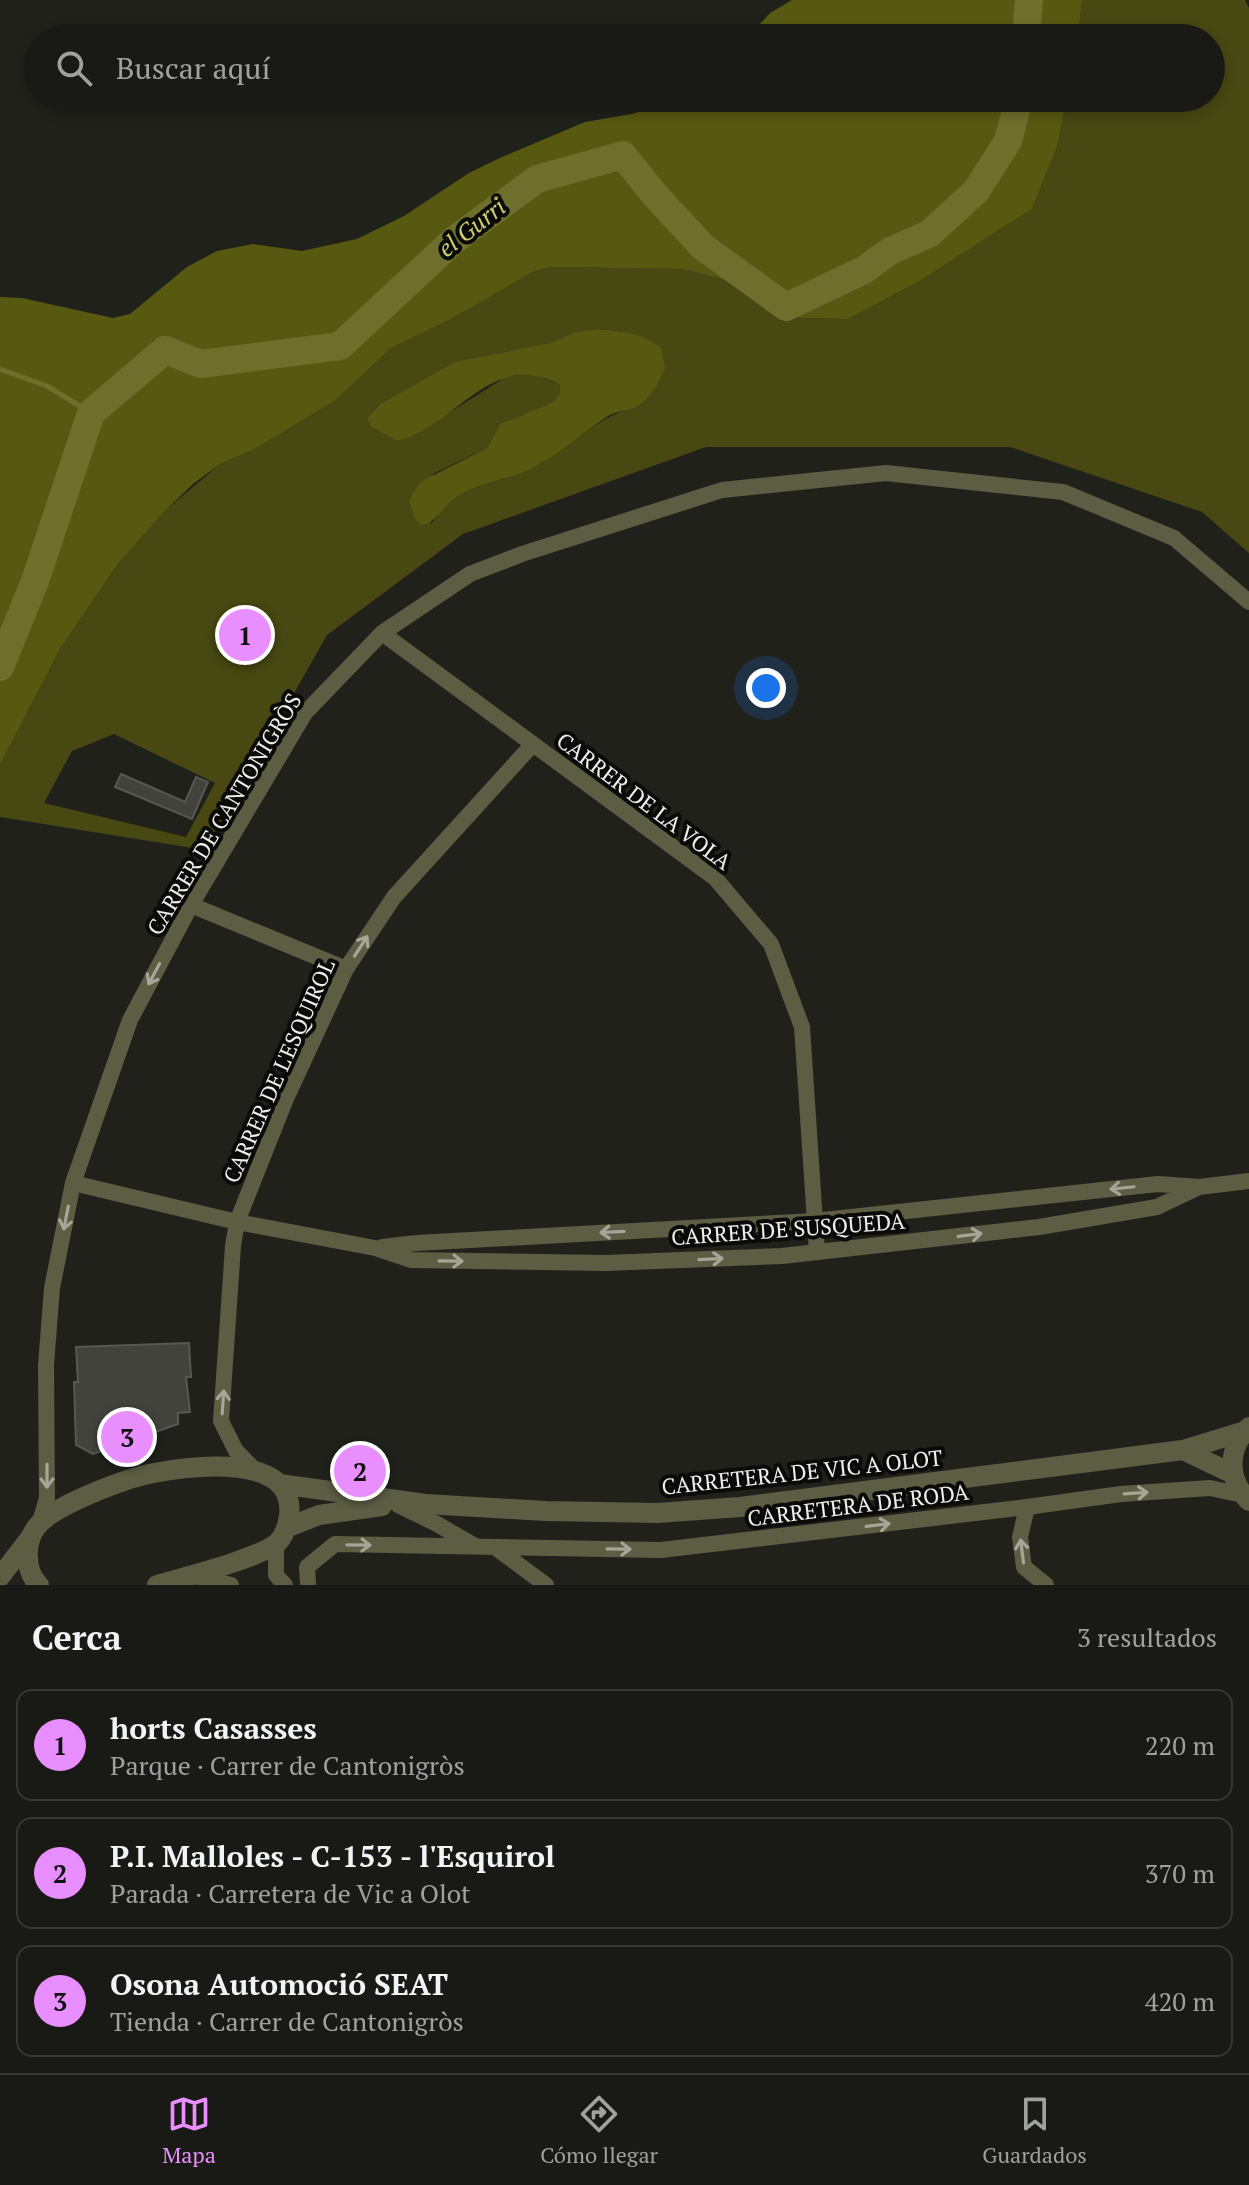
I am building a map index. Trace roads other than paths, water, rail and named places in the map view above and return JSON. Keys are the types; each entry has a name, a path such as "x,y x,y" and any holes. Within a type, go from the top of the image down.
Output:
{"street":[{"name":"CARRER DE CANTONIGRÒS","path":"35,1530 47,1498 46,1365 52,1288 73,1183 130,1020 191,905 305,713 382,633 470,574 522,554 722,490 886,473 1063,492 1174,538 1249,602"},
{"name":"CARRER DE LA VOLA","path":"382,633 715,878 771,944 802,1027 817,1252"},
{"name":"CARRER DE L'ESQUIROL","path":"254,1469 236,1451 221,1421 237,1222 285,1101 346,969 394,897 533,744"},
{"path":"191,905 346,969"},
{"name":"CARRER DE SUSQUEDA","path":"375,1248 417,1243 814,1221 1158,1184 1199,1187 1249,1181"},
{"name":"CARRER DE SUSQUEDA","path":"73,1183 237,1222 375,1248 411,1260 561,1263 622,1263 817,1252 1039,1227 1157,1207 1199,1187"},
{"path":"1246,1498 1233,1474 1233,1451 1247,1429"},
{"name":"CARRETERA DE VIC A OLOT","path":"157,1585 258,1553 319,1515 426,1504 643,1513 727,1508 1183,1450 1247,1429"},
{"path":"1183,1450 1233,1474"},
{"path":"0,1577 35,1530 63,1508 112,1486 153,1473 206,1466 254,1469 279,1484 289,1503 276,1575 285,1585"},
{"name":"CARRETERA DE VIC A OLOT","path":"279,1484 426,1504"},
{"name":"CARRETERA DE RODA","path":"308,1585 307,1567 335,1544 661,1550 1121,1494 1210,1488 1246,1498"},
{"name":"CARRETERA DE RODA","path":"398,1505 477,1547"},
{"path":"1027,1507 1020,1537 1024,1567 1046,1585"},
{"path":"35,1530 27,1561 39,1585"},
{"path":"496,1548 546,1585"},
{"path":"190,1575 231,1585"}],"waterway":[{"name":"el Gurri","path":"1027,24 1029,0"},
{"name":"el Gurri","path":"0,667 35,581 91,413 165,350 201,364 340,346 453,241 537,179 623,155 703,247 786,307 864,270 890,251 929,234 976,191 1008,141 1015,112"},
{"path":"0,369 47,386 91,413"}],"place":[{"name":"horts Casasses","path":"245,635"},
{"name":"Osona Automoció SEAT","path":"127,1437"},
{"name":"P.I. Malloles - C-153 - l'Esquirol","path":"360,1471"}]}
